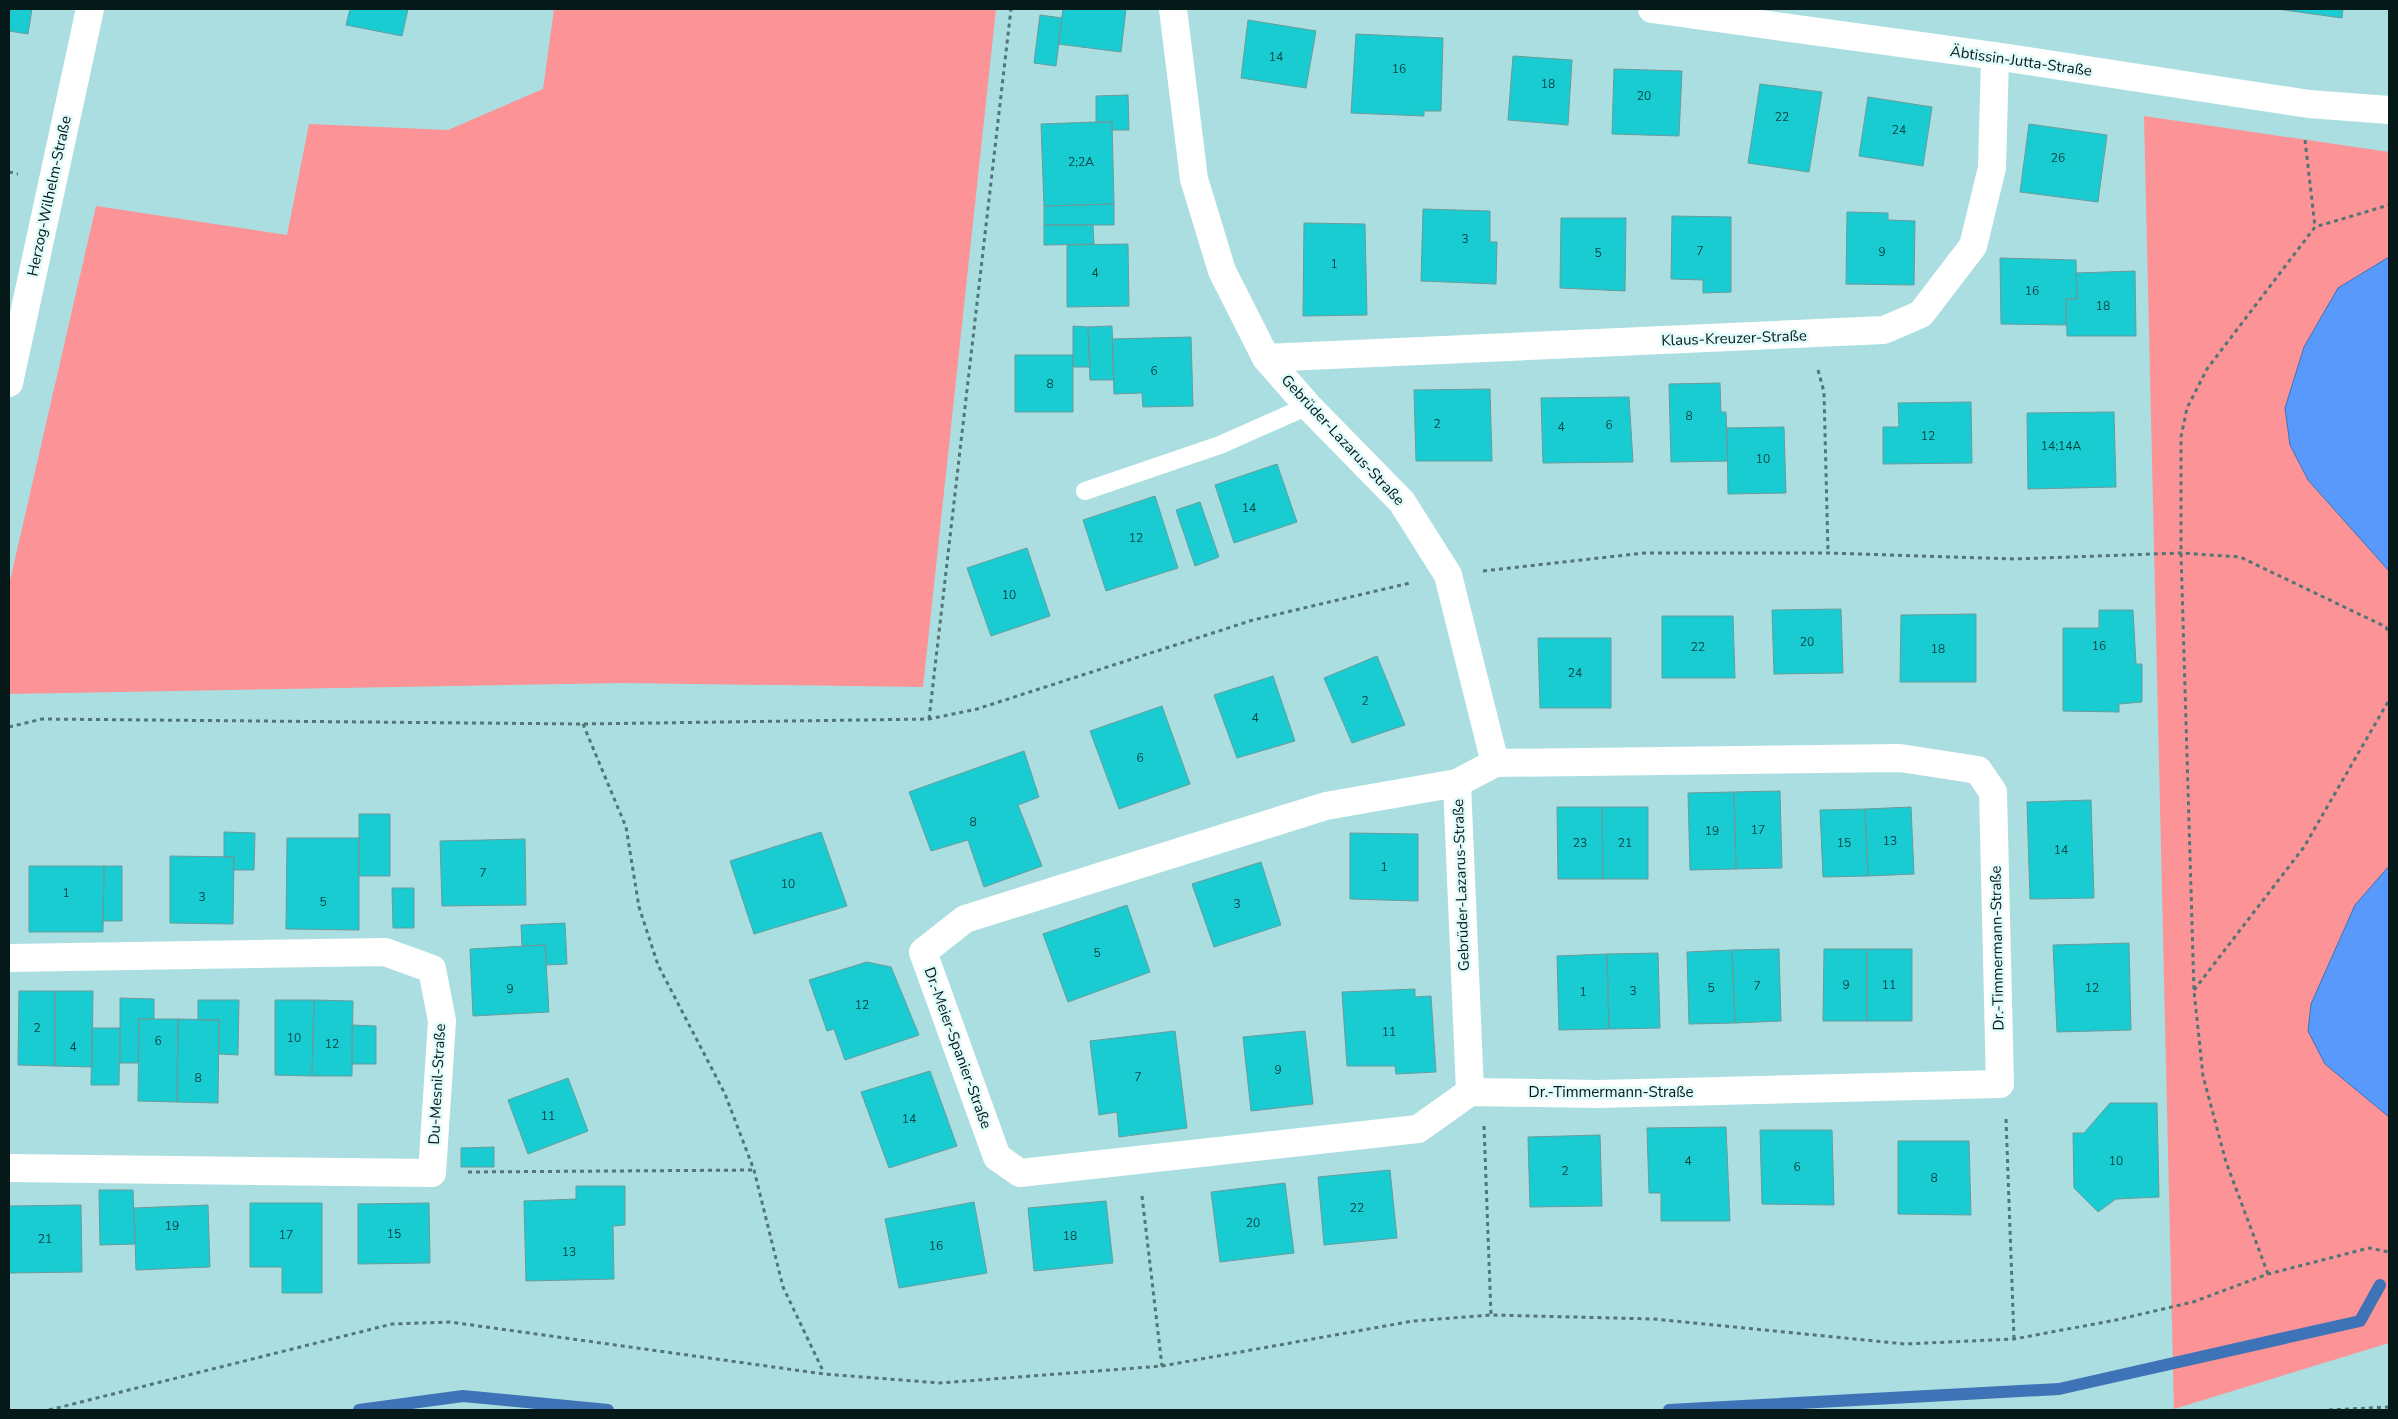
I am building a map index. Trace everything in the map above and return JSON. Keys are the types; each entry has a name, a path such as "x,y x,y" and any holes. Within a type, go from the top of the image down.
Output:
{"street":[{"name":"Herzog-Wilhelm-Straße","path":"10,374 90,9"},
{"name":"Gebrüder-Lazarus-Straße","path":"1174,9 1194,179 1222,270 1266,358 1308,406 1402,502 1448,575 1495,763 1457,783 1470,1092"},
{"name":"Äbtissin-Jutta-Straße","path":"1652,9 1995,56 2309,104 2389,110"},
{"name":"Klaus-Kreuzer-Straße","path":"1266,358 1810,335 1884,330 1921,314 1973,246 1992,168 1995,56"},
{"name":"Dr.-Timmermann-Straße","path":"1470,1092 1598,1094 2000,1084 1993,792 1978,770 1900,758 1495,763"},
{"name":"Dr.-Meier-Spanier-Straße","path":"1457,783 1326,806 965,918 924,952 997,1157 1020,1172 1418,1129 1470,1092"},
{"name":"Du-Mesnil-Straße","path":"9,958 385,952 432,969 442,1021 432,1172"},
{"path":"9,1168 432,1172"}],"lane":[{"path":"1085,491 1220,445 1308,406"}],"path":[{"path":"929,720 1011,9"},
{"path":"2309,104 2304,134 2315,227"},
{"path":"2268,1274 2226,1162 2203,1076 2194,991 2181,553 2181,437 2187,408 2207,369 2315,227 2389,205"},
{"path":"1810,335 1824,392 1828,553"},
{"path":"9,726 42,719 584,724 929,720 977,709 1253,620 1380,589 1448,575 1644,553 1828,553 2014,559 2181,553 2240,558 2386,628 2389,635"},
{"path":"2194,991 2304,847 2389,700"},
{"path":"584,724 626,827 639,907 658,965 725,1094 754,1170 783,1287 824,1374"},
{"path":"2000,1084 2005,1107 2014,1339"},
{"path":"1470,1092 1484,1117 1491,1315"},
{"path":"1138,1160 1162,1366"},
{"path":"432,1172 754,1170"},
{"path":"49,1410 392,1324 450,1322 824,1374 940,1383 1162,1366 1413,1321 1491,1315 1654,1319 1905,1344 2014,1339 2116,1320 2193,1302 2268,1274 2369,1248 2389,1252"},
{"path":"2329,1410 2389,1407"}],"shaded area":[{"path":"554,9 996,9 923,687 622,683 9,694 9,585 96,206 287,235 309,124 448,130 543,89"},
{"path":"2144,116 2389,152 2389,1343 2174,1409"}],"water":[{"path":"2389,257 2389,571 2308,480 2290,445 2285,408 2304,347 2338,288"},
{"path":"2389,866 2389,1117 2325,1064 2308,1031 2311,1004 2355,905"}],"building":[{"path":"10,9 32,9 28,34 9,31"},
{"path":"350,9 408,9 402,36 346,25"},
{"path":"1063,9 1126,9 1121,52 1058,44"},
{"path":"2277,9 2343,9 2342,18"},
{"path":"1040,15 1062,18 1056,66 1034,63"},
{"path":"1248,20 1316,31 1306,88 1241,78"},
{"path":"1356,34 1443,38 1441,111 1424,111 1424,116 1351,113"},
{"path":"1513,56 1572,60 1568,125 1508,120"},
{"path":"1614,69 1682,71 1679,136 1612,134"},
{"path":"1760,84 1822,92 1809,172 1748,163"},
{"path":"1128,95 1129,130 1112,130 1112,122 1096,122 1096,96"},
{"path":"1868,97 1932,107 1923,166 1859,156"},
{"path":"1112,122 1114,204 1044,206 1041,124"},
{"path":"2029,124 2107,135 2098,202 2020,192"},
{"path":"1114,204 1114,225 1044,225 1044,206"},
{"path":"1423,209 1490,211 1490,242 1497,242 1496,284 1421,281"},
{"path":"1847,212 1888,213 1888,220 1915,221 1914,285 1846,284"},
{"path":"1672,216 1731,217 1731,292 1703,293 1703,280 1671,279"},
{"path":"1561,218 1626,218 1625,291 1560,288"},
{"path":"1304,223 1365,224 1367,315 1303,316"},
{"path":"1044,225 1093,225 1094,244 1044,245"},
{"path":"1128,244 1129,306 1067,307 1067,245"},
{"path":"2000,258 2076,260 2077,299 2066,299 2066,325 2001,324"},
{"path":"2135,271 2136,336 2067,336 2066,299 2077,299 2076,273"},
{"path":"1073,326 1088,327 1090,367 1073,367"},
{"path":"1112,326 1114,380 1090,380 1088,327"},
{"path":"1191,337 1193,406 1143,407 1142,393 1114,394 1112,339"},
{"path":"1015,355 1073,355 1073,412 1015,412"},
{"path":"1720,383 1721,412 1726,412 1728,461 1671,462 1669,384"},
{"path":"1490,389 1492,461 1416,461 1414,390"},
{"path":"1629,397 1633,462 1543,463 1541,398"},
{"path":"1971,402 1972,463 1883,464 1883,427 1899,427 1898,403"},
{"path":"2114,412 2116,487 2028,489 2027,413"},
{"path":"1784,427 1786,493 1728,494 1727,428"},
{"path":"1277,464 1297,522 1234,543 1215,485"},
{"path":"1155,496 1178,568 1106,591 1083,520"},
{"path":"1200,502 1219,557 1195,566 1176,510"},
{"path":"1027,548 1050,616 991,636 967,568"},
{"path":"1841,609 1843,673 1774,674 1772,610"},
{"path":"2099,610 2133,610 2136,664 2142,664 2142,702 2119,704 2119,712 2063,711 2063,628 2099,628"},
{"path":"1976,614 1976,682 1900,682 1901,615"},
{"path":"1662,616 1733,616 1735,678 1662,678"},
{"path":"1538,638 1611,638 1611,708 1540,708"},
{"path":"1377,656 1405,725 1352,743 1324,678"},
{"path":"1273,676 1295,741 1237,758 1214,695"},
{"path":"1162,706 1190,784 1119,809 1090,731"},
{"path":"1024,751 1039,797 1018,805 1042,866 984,887 968,840 931,851 909,792"},
{"path":"1780,791 1782,868 1736,869 1734,792"},
{"path":"1734,792 1736,869 1690,870 1688,793"},
{"path":"2091,800 2094,898 2030,899 2027,802"},
{"path":"1557,807 1602,807 1603,879 1558,879"},
{"path":"1602,807 1648,807 1648,879 1603,879"},
{"path":"1911,807 1914,874 1868,876 1865,809"},
{"path":"1865,809 1868,876 1823,877 1820,810"},
{"path":"359,814 390,814 390,876 359,876"},
{"path":"224,832 255,833 254,870 233,870 234,857 224,857"},
{"path":"821,832 847,906 754,934 730,861"},
{"path":"1350,833 1418,834 1418,901 1350,899"},
{"path":"287,838 359,838 359,930 286,929"},
{"path":"525,839 526,905 442,906 440,841"},
{"path":"170,856 234,857 233,924 170,923"},
{"path":"1261,862 1281,925 1214,947 1192,884"},
{"path":"29,866 104,866 103,932 29,932"},
{"path":"104,866 122,866 122,921 103,921"},
{"path":"392,888 414,888 414,928 393,928"},
{"path":"1127,905 1150,972 1068,1002 1043,934"},
{"path":"565,923 567,964 547,965 545,945 522,946 521,925"},
{"path":"2129,943 2131,1030 2057,1032 2053,945"},
{"path":"545,945 549,1012 473,1016 470,949"},
{"path":"1779,949 1781,1021 1735,1023 1732,950"},
{"path":"1824,949 1867,949 1867,1021 1823,1021"},
{"path":"1867,949 1912,949 1912,1021 1867,1021"},
{"path":"1732,950 1735,1023 1689,1024 1687,952"},
{"path":"1658,953 1660,1028 1609,1029 1607,954"},
{"path":"1607,954 1609,1029 1559,1030 1557,956"},
{"path":"867,962 891,967 919,1035 845,1060 834,1029 827,1031 809,980"},
{"path":"1415,989 1415,997 1431,996 1436,1072 1396,1074 1395,1066 1347,1066 1342,992"},
{"path":"19,991 55,991 55,1066 18,1065"},
{"path":"55,991 93,991 92,1067 55,1066"},
{"path":"120,998 154,999 154,1019 139,1019 138,1063 120,1063"},
{"path":"198,1000 239,1000 238,1055 219,1054 219,1020 198,1020"},
{"path":"275,1000 314,1000 312,1076 275,1075"},
{"path":"314,1000 353,1001 352,1076 312,1076"},
{"path":"139,1019 178,1019 177,1102 138,1101"},
{"path":"178,1019 219,1020 218,1103 177,1102"},
{"path":"352,1025 376,1026 376,1064 352,1064"},
{"path":"92,1028 120,1028 119,1085 91,1085"},
{"path":"1175,1031 1187,1128 1119,1137 1117,1112 1099,1115 1090,1041"},
{"path":"1305,1031 1313,1104 1251,1111 1243,1037"},
{"path":"930,1071 957,1146 889,1168 861,1092"},
{"path":"568,1078 588,1131 528,1154 508,1100"},
{"path":"2110,1103 2157,1103 2159,1197 2116,1199 2098,1212 2074,1188 2073,1133 2084,1133"},
{"path":"1726,1127 1730,1221 1661,1221 1661,1193 1649,1193 1647,1128"},
{"path":"1760,1130 1832,1130 1834,1205 1762,1204"},
{"path":"1600,1135 1602,1206 1530,1207 1528,1137"},
{"path":"1898,1141 1969,1141 1971,1215 1898,1214"},
{"path":"494,1147 494,1167 461,1167 461,1148"},
{"path":"1390,1170 1397,1238 1324,1245 1318,1177"},
{"path":"1285,1183 1294,1253 1220,1262 1211,1192"},
{"path":"576,1186 625,1186 625,1225 613,1226 614,1279 526,1281 524,1201 576,1199"},
{"path":"99,1190 133,1190 135,1244 100,1245"},
{"path":"1106,1201 1113,1263 1034,1271 1028,1208"},
{"path":"974,1202 987,1273 899,1288 885,1219"},
{"path":"250,1203 322,1203 322,1293 282,1293 282,1267 250,1267"},
{"path":"429,1203 430,1263 358,1264 358,1204"},
{"path":"81,1205 82,1272 9,1273 9,1206"},
{"path":"208,1205 210,1267 136,1270 134,1208"}],"waterway":[{"path":"1669,1410 2059,1389 2360,1321 2380,1285"},
{"path":"359,1410 463,1396 608,1410"}]}
